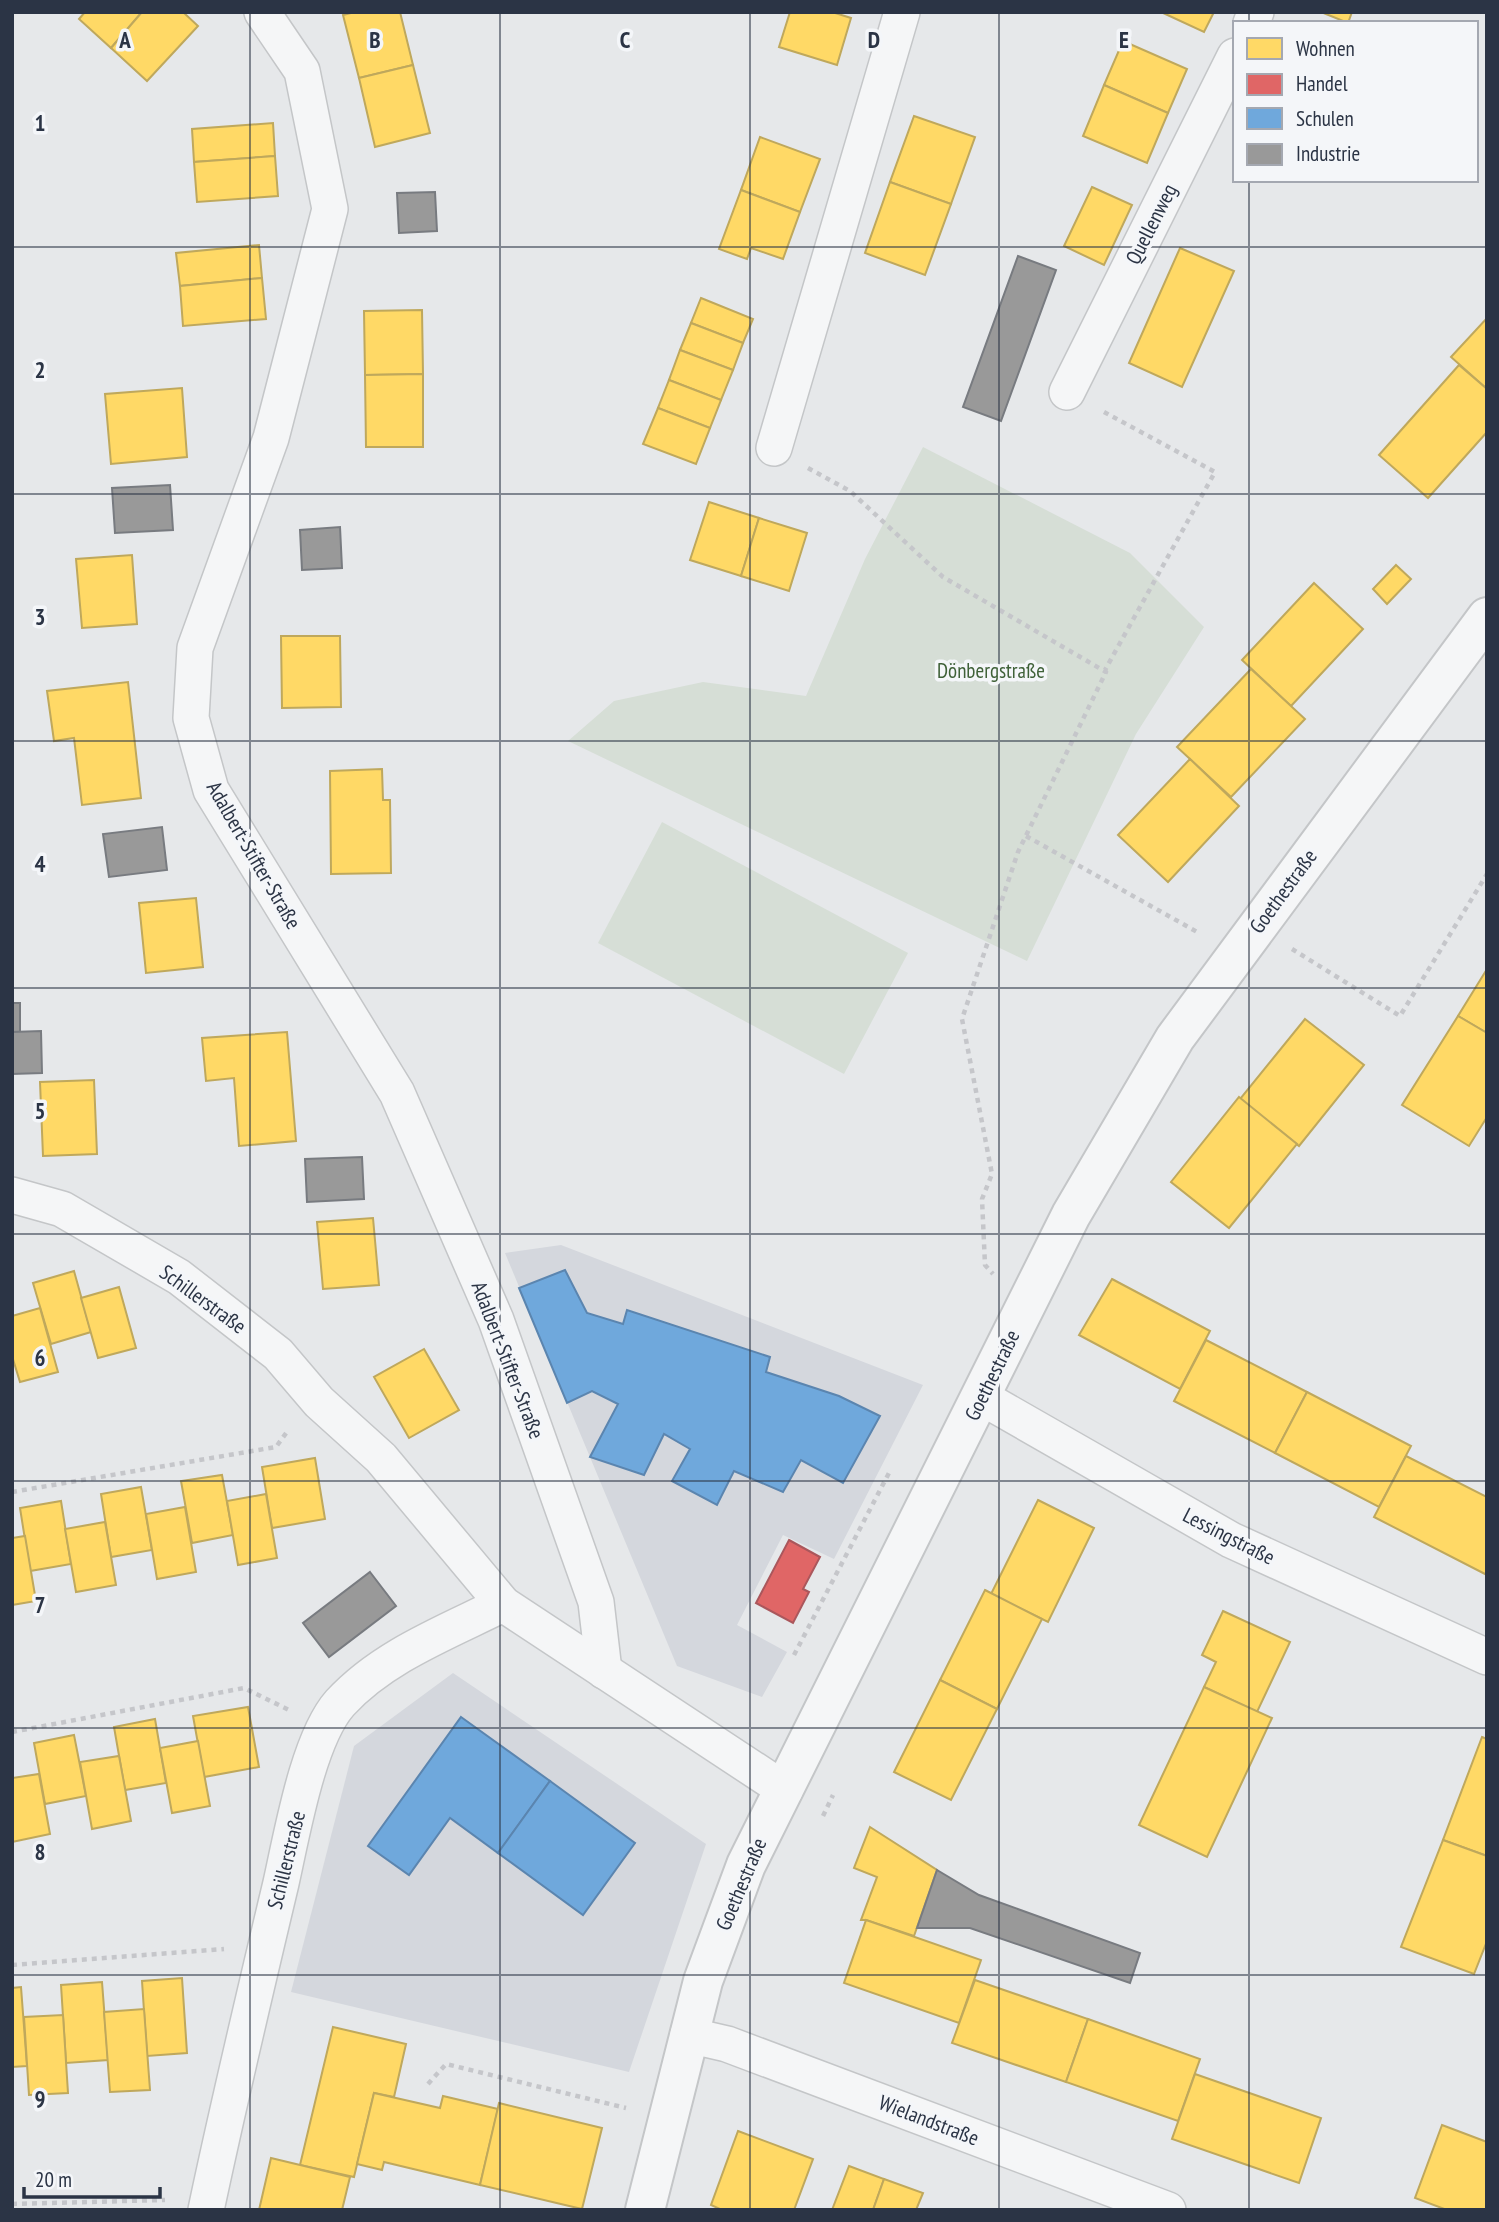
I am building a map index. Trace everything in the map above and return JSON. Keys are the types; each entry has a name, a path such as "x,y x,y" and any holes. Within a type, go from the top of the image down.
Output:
{"street":[{"name":"Adalbert-Stifter-Straße","path":"262,12 302,71 330,209 271,438 195,648 191,718 211,790 397,1093 490,1308 596,1602 604,1671"},
{"path":"774,448 902,12"},
{"name":"Quellenweg","path":"1067,392 1233,60"},
{"name":"Goethestraße","path":"645,2210 703,1981 746,1865 1071,1215 1175,1038 1487,617"},
{"name":"Schillerstraße","path":"12,1195 62,1209 179,1277 278,1354 319,1402 381,1458 503,1604 785,1790"},
{"name":"Lessingstraße","path":"981,1397 1231,1540 1487,1657"},
{"name":"Schillerstraße","path":"207,2204 262,1955 303,1789 321,1732 340,1703 376,1672 418,1645 503,1604"},
{"name":"Wielandstraße","path":"688,2035 727,2044 1168,2210"}],"path":[{"path":"1025,1307 985,1265 982,1199 992,1174 962,1019 1018,852 1105,670 1215,472 1067,392"},
{"path":"774,448 850,491 943,577 1105,670"},
{"path":"1026,836 1400,1016 1487,874"},
{"path":"12,1492 276,1447 300,1414 319,1402"},
{"path":"794,1655 890,1471"},
{"path":"12,1732 244,1688 292,1712 321,1732"},
{"path":"12,1965 236,1948 262,1955"},
{"path":"428,2084 446,2064 667,2119"},
{"path":"12,2204 207,2204"}],"shaded area":[{"path":"561,1245 923,1385 834,1559 783,1535 737,1625 787,1652 762,1697 677,1666 505,1253"},
{"path":"453,1673 706,1844 629,2072 291,1992 354,1746"}],"green space":[{"name":"Dönbergstraße","path":"923,447 1130,553 1204,627 1136,734 1027,961 568,741 614,701 703,682 806,696 865,559"},
{"path":"662,822 908,953 844,1074 598,943"}],"building: Wohnen":[{"path":"85,12 142,12 111,48 79,19"},
{"path":"142,12 183,12 198,26 147,81 111,48"},
{"path":"355,12 400,12 413,65 359,78 343,15"},
{"path":"790,12 832,12 851,18 837,65 779,47"},
{"path":"1161,12 1214,12 1204,32"},
{"path":"1321,12 1352,12 1349,21"},
{"path":"1123,41 1187,69 1168,113 1104,85"},
{"path":"413,65 430,133 375,147 359,78"},
{"path":"1104,85 1168,113 1147,163 1083,136"},
{"path":"914,116 975,137 951,204 890,182"},
{"path":"273,123 275,156 194,162 192,129"},
{"path":"760,137 820,159 800,212 741,190"},
{"path":"275,156 278,196 197,202 194,162"},
{"path":"890,182 951,204 925,275 865,253"},
{"path":"1092,187 1132,205 1104,265 1064,246"},
{"path":"741,190 800,212 783,259 751,248 747,259 719,249"},
{"path":"259,245 262,278 180,286 176,253"},
{"path":"1180,248 1234,271 1182,387 1129,363"},
{"path":"262,278 266,319 183,326 180,286"},
{"path":"701,298 753,319 743,343 691,323"},
{"path":"422,310 423,374 365,375 364,311"},
{"path":"1487,318 1487,389 1451,357"},
{"path":"691,323 743,343 733,370 680,350"},
{"path":"680,350 733,370 721,400 669,380"},
{"path":"1459,365 1487,389 1487,432 1428,498 1379,455"},
{"path":"423,374 423,447 366,447 365,375"},
{"path":"669,380 721,400 710,428 658,408"},
{"path":"182,388 187,457 111,464 105,394"},
{"path":"658,408 710,428 696,464 643,444"},
{"path":"709,502 759,518 741,576 690,560"},
{"path":"759,518 807,533 789,591 741,576"},
{"path":"132,555 137,624 82,628 76,559"},
{"path":"1396,565 1411,579 1387,604 1373,589"},
{"path":"1314,583 1363,629 1291,706 1242,660"},
{"path":"281,636 340,636 341,707 282,708"},
{"path":"1251,669 1305,719 1231,797 1177,747"},
{"path":"128,682 141,798 82,805 74,738 54,741 47,691"},
{"path":"1190,759 1239,806 1168,882 1118,835"},
{"path":"382,769 383,800 390,800 391,873 331,874 330,771"},
{"path":"196,898 203,967 146,973 139,903"},
{"path":"1487,969 1487,1033 1458,1016"},
{"path":"1458,1016 1487,1033 1487,1117 1469,1146 1402,1105"},
{"path":"1305,1019 1364,1065 1299,1146 1240,1099"},
{"path":"287,1032 296,1141 239,1146 234,1078 206,1081 202,1038"},
{"path":"94,1080 97,1154 43,1156 40,1082"},
{"path":"1239,1097 1297,1144 1229,1228 1171,1182"},
{"path":"373,1218 379,1285 323,1289 317,1222"},
{"path":"74,1271 91,1332 51,1344 33,1283"},
{"path":"1112,1279 1210,1331 1180,1389 1079,1335"},
{"path":"119,1287 136,1348 98,1358 81,1298"},
{"path":"40,1308 58,1372 20,1382 12,1356 12,1316"},
{"path":"1206,1340 1307,1392 1275,1453 1174,1401"},
{"path":"424,1349 459,1410 409,1438 374,1377"},
{"path":"1307,1392 1411,1446 1379,1507 1275,1453"},
{"path":"1406,1456 1487,1497 1487,1575 1374,1517"},
{"path":"315,1458 325,1519 272,1528 262,1467"},
{"path":"222,1475 233,1535 192,1543 181,1481"},
{"path":"141,1487 152,1550 111,1557 101,1494"},
{"path":"266,1494 277,1558 238,1565 227,1501"},
{"path":"1038,1500 1094,1528 1048,1622 991,1594"},
{"path":"61,1501 71,1564 30,1571 20,1508"},
{"path":"185,1507 196,1572 157,1579 146,1514"},
{"path":"105,1522 116,1585 76,1592 65,1529"},
{"path":"25,1536 36,1601 12,1605 12,1538"},
{"path":"985,1590 1042,1619 997,1709 940,1680"},
{"path":"1223,1611 1290,1642 1257,1712 1204,1687 1216,1662 1202,1655"},
{"path":"940,1680 997,1709 951,1800 894,1772"},
{"path":"1204,1687 1272,1718 1207,1857 1139,1825"},
{"path":"248,1707 259,1767 204,1777 193,1716"},
{"path":"155,1719 166,1783 125,1790 114,1727"},
{"path":"74,1735 86,1796 45,1804 34,1743"},
{"path":"1482,1737 1487,1739 1487,1856 1443,1840"},
{"path":"198,1741 210,1806 172,1813 160,1748"},
{"path":"119,1756 131,1821 92,1829 80,1762"},
{"path":"39,1774 50,1834 12,1842 12,1778"},
{"path":"870,1827 937,1870 914,1936 861,1920 877,1877 854,1868"},
{"path":"1443,1840 1487,1856 1487,1941 1474,1974 1401,1947"},
{"path":"866,1920 981,1960 959,2023 844,1983"},
{"path":"182,1978 187,2053 147,2056 142,1981"},
{"path":"975,1980 1088,2019 1066,2082 952,2043"},
{"path":"102,1982 108,2060 66,2063 61,1985"},
{"path":"21,1987 27,2066 12,2067 12,1988"},
{"path":"144,2009 150,2090 110,2092 104,2012"},
{"path":"63,2015 68,2093 29,2095 24,2017"},
{"path":"1088,2019 1200,2059 1178,2121 1066,2082"},
{"path":"333,2027 406,2044 394,2097 374,2093 354,2177 300,2165"},
{"path":"1195,2074 1321,2118 1299,2183 1172,2139"},
{"path":"374,2093 440,2108 443,2096 498,2109 480,2185 384,2162 382,2170 357,2164"},
{"path":"499,2103 602,2128 582,2209 480,2185"},
{"path":"1442,2125 1487,2142 1487,2210 1447,2210 1415,2198"},
{"path":"738,2131 813,2159 794,2210 722,2210 711,2205"},
{"path":"271,2158 350,2177 342,2210 259,2210"},
{"path":"849,2166 884,2179 873,2210 832,2210"},
{"path":"884,2179 923,2193 916,2210 873,2210"}],"building: Handel":[{"path":"789,1540 820,1557 803,1589 809,1592 793,1623 756,1603"}],"building: Schulen":[{"path":"565,1270 587,1313 623,1324 627,1310 770,1357 766,1372 839,1396 880,1416 843,1483 801,1460 783,1492 734,1471 717,1505 672,1481 690,1449 664,1434 644,1475 590,1457 618,1404 592,1391 567,1403 519,1288"},
{"path":"461,1717 550,1781 498,1853 450,1818 409,1875 368,1846"},
{"path":"550,1781 635,1843 583,1915 498,1853"}],"building: Industrie":[{"path":"435,192 437,231 399,233 397,193"},
{"path":"1018,256 1056,270 1001,421 963,407"},
{"path":"170,485 173,530 115,533 112,488"},
{"path":"340,527 342,568 302,570 300,530"},
{"path":"162,827 167,870 109,877 103,834"},
{"path":"12,1003 20,1003 20,1032 12,1032"},
{"path":"41,1031 42,1073 12,1074 12,1032"},
{"path":"362,1157 364,1199 307,1202 305,1159"},
{"path":"370,1572 396,1606 329,1657 303,1623"},
{"path":"937,1870 979,1895 1140,1953 1130,1983 970,1928 917,1928"}]}
